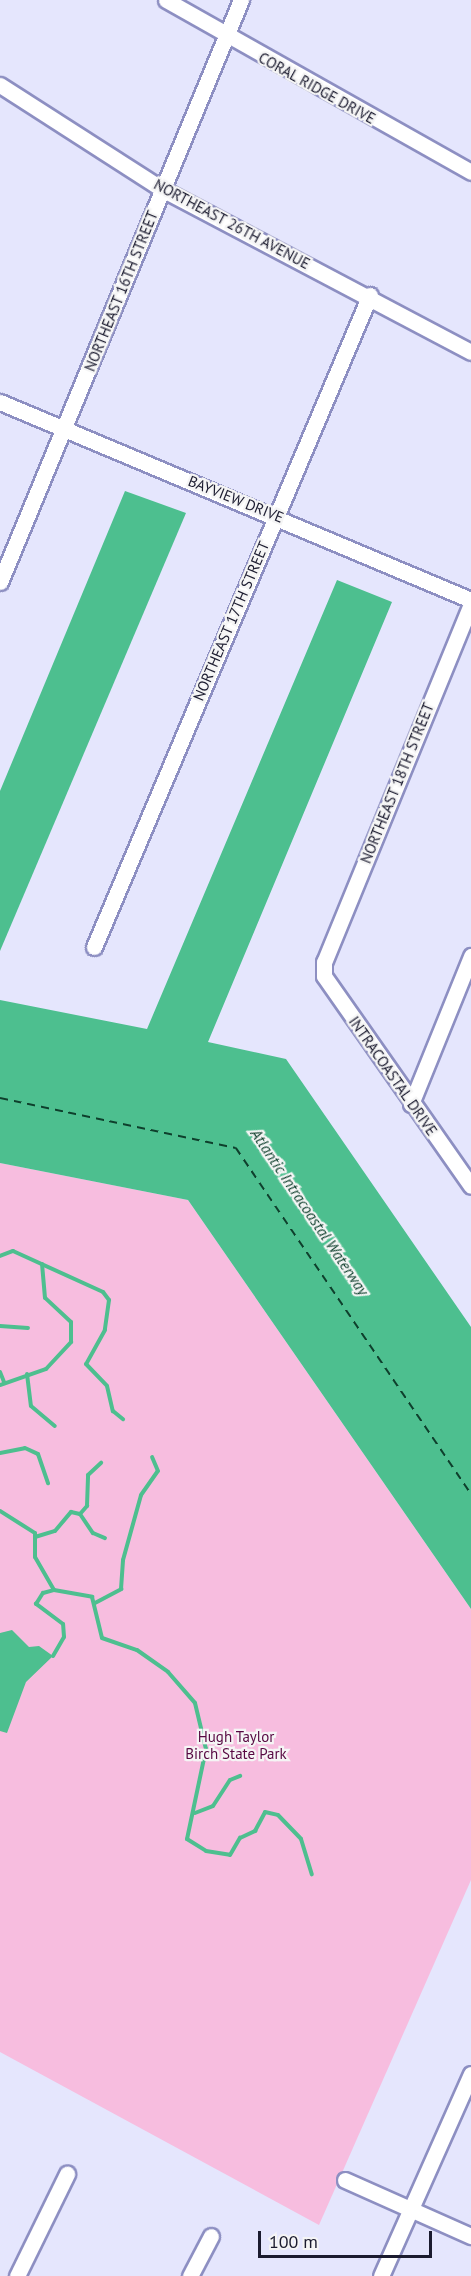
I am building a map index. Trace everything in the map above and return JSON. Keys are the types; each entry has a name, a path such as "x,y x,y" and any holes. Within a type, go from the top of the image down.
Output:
{"street":[{"name":"CORAL RIDGE DRIVE","path":"166,0 226,38 471,172"},
{"name":"NORTHEAST 16TH STREET","path":"0,582 241,0"},
{"name":"NORTHEAST 26TH AVENUE","path":"0,85 162,189 370,295 471,352"},
{"name":"NORTHEAST 17TH STREET","path":"94,947 370,295"},
{"name":"BAYVIEW DRIVE","path":"0,402 276,515 471,602"},
{"name":"NORTHEAST 18TH STREET","path":"324,962 471,602"},
{"path":"411,1104 471,956"},
{"name":"INTRACOASTAL DRIVE","path":"324,962 324,976 411,1104 471,1186"},
{"path":"381,2276 470,2077"},
{"path":"17,2276 67,2174"},
{"path":"345,2180 471,2236"},
{"path":"190,2276 211,2236"}],"green space":[{"name":"Hugh Taylor Birch State Park","path":"0,1163 188,1200 471,1609 471,1880 319,2225 0,2052"}],"water":[{"path":"125,491 186,513 0,951 0,791"},
{"name":"Atlantic Intracoastal Waterway","path":"337,580 392,602 208,1042 286,1059 471,1327 471,1609 188,1200 0,1163 0,1000 147,1029"},
{"path":"12,1630 29,1647 39,1646 53,1656 26,1682 7,1733 0,1731 0,1633"}],"waterway":[{"path":"0,1256 13,1251 103,1292 109,1300 105,1330 86,1364 107,1386 113,1411 123,1419"},
{"path":"0,1385 46,1369 71,1342 71,1322 45,1298 42,1264"},
{"path":"0,1326 28,1328"},
{"path":"0,1372 4,1382"},
{"path":"27,1374 31,1406 55,1426"},
{"path":"0,1453 25,1448 38,1454 48,1483"},
{"path":"95,1603 121,1589 123,1560 141,1495 158,1471 152,1457"},
{"path":"80,1514 87,1506 88,1475 101,1463"},
{"path":"0,1511 35,1533 35,1557 54,1590 92,1597 102,1638 137,1650 168,1672 195,1703 206,1749 187,1839 206,1851 230,1855 240,1838 255,1831 265,1812 278,1815 301,1839 312,1874"},
{"path":"35,1537 55,1531 71,1512 80,1514 93,1533 105,1538"},
{"path":"53,1656 64,1637 63,1624 36,1604 43,1593 54,1590"},
{"path":"195,1813 213,1806 230,1780 240,1776"}],"ferry route":[{"path":"0,1098 236,1148 471,1494"}]}
